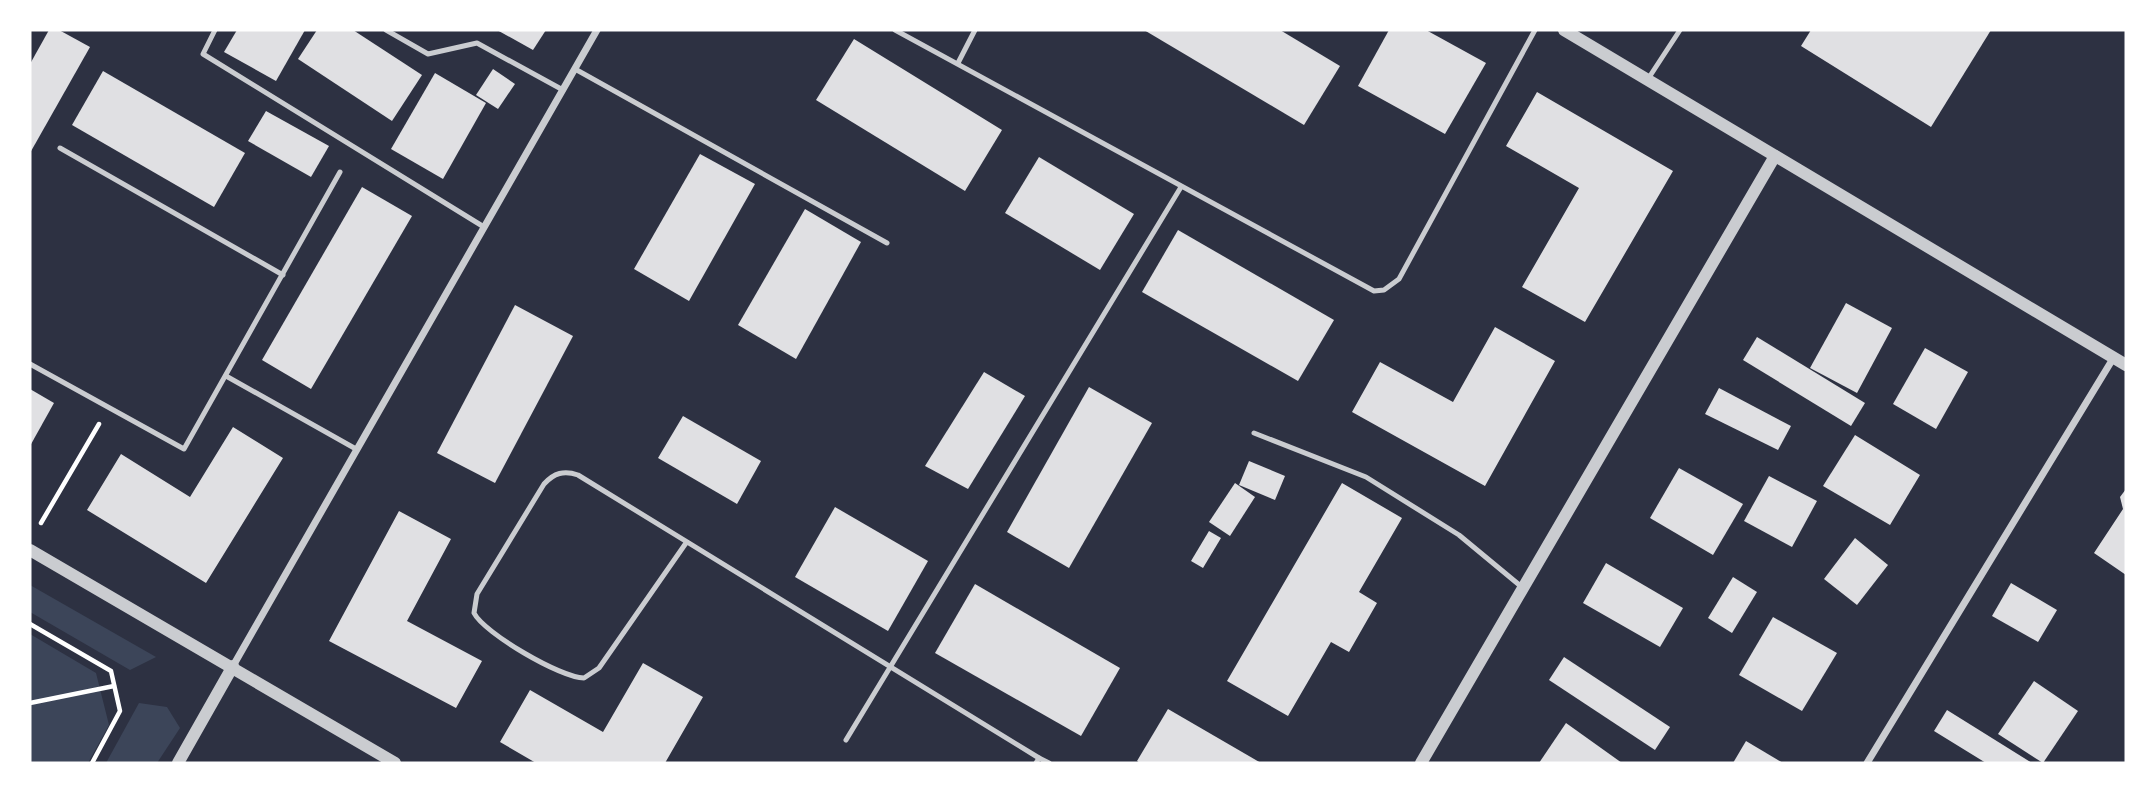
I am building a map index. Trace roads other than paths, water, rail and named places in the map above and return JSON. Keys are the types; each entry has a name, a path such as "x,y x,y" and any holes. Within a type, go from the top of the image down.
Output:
{"street":[{"path":"178,763 597,30"},
{"path":"1564,30 2126,365"},
{"path":"1421,763 1775,156"},
{"path":"1867,763 2114,357"},
{"path":"30,550 233,666 395,763"}],"lane":[{"path":"215,30 203,54 484,227"},
{"path":"386,30 428,54 477,43 563,90"},
{"path":"895,30 1365,288 1384,290 1399,279 1535,30"},
{"path":"958,63 975,30"},
{"path":"1648,79 1680,30"},
{"path":"575,69 887,243"},
{"path":"60,148 283,275"},
{"path":"30,364 184,449 340,172"},
{"path":"846,740 1181,187"},
{"path":"226,376 356,449"},
{"path":"1254,433 1366,477 1459,535 1524,588"},
{"path":"686,543 599,668 584,678 566,675 485,628 474,612 477,594 544,484 559,472 578,475 891,666 1038,760 1049,763"}]}
